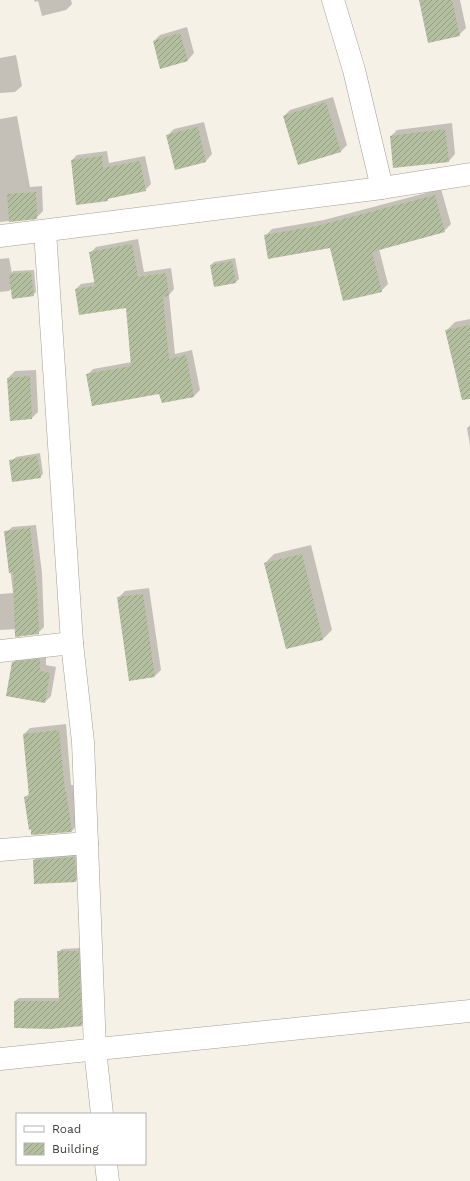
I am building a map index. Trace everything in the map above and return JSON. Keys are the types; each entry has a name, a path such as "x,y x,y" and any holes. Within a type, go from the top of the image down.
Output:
{"street":[{"path":"333,0 354,70 382,188"},
{"path":"0,236 382,188 470,174"},
{"path":"45,231 72,643 83,742 95,1049 102,1113"},
{"path":"0,651 72,643"},
{"path":"0,850 87,843"},
{"path":"0,1058 470,1011"},
{"path":"106,1165 108,1181"}],"building":[{"path":"419,0 452,0 460,36 428,43"},
{"path":"180,33 188,61 160,69 153,41"},
{"path":"326,102 341,152 298,165 283,116"},
{"path":"198,127 206,162 175,170 166,135"},
{"path":"445,129 449,162 393,168 390,136"},
{"path":"102,156 103,168 140,161 146,191 107,199 108,201 76,205 71,160"},
{"path":"36,192 37,219 9,222 7,194"},
{"path":"435,195 445,232 372,252 382,292 343,301 330,248 268,259 264,235 317,226"},
{"path":"132,244 138,277 166,273 169,296 163,297 169,359 186,355 194,397 162,403 159,394 92,406 86,374 131,366 126,308 79,315 75,289 95,286 89,252"},
{"path":"232,261 236,283 214,287 210,265"},
{"path":"31,272 34,296 12,299 9,274"},
{"path":"470,325 470,399 462,400 445,330"},
{"path":"30,376 32,419 10,421 7,378"},
{"path":"37,456 41,478 12,482 9,460"},
{"path":"30,528 37,587 39,634 15,637 13,572 9,573 4,531"},
{"path":"302,554 323,640 286,649 264,563"},
{"path":"143,594 155,677 129,681 117,597"},
{"path":"40,659 40,671 50,673 45,703 6,696 12,662"},
{"path":"59,730 65,791 72,832 31,835 24,797 29,796 23,734"},
{"path":"75,857 76,882 34,884 33,860"},
{"path":"57,951 79,951 82,1026 50,1029 14,1028 14,1001 59,1001"}]}
